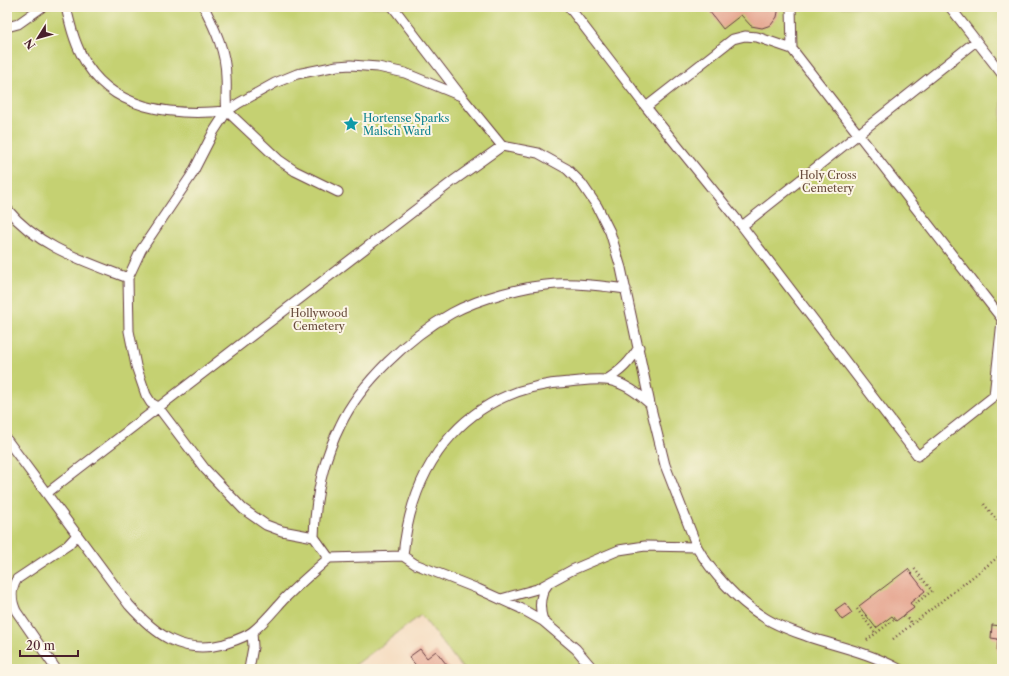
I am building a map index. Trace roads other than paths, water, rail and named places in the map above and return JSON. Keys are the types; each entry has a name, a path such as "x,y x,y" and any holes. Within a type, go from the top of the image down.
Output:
{"lane":[{"path":"7,27 18,24 42,7"},
{"path":"66,7 76,44 82,58 92,72 102,82 120,95 133,103 145,107 172,112 200,114 227,111"},
{"path":"204,7 218,38 224,56 226,77 225,97 227,111 279,160 294,171 338,192"},
{"path":"393,7 462,97 502,146 538,153 567,168 582,184 597,206 610,232 621,268 650,404 665,465 697,547 705,560 730,589 751,609 762,617 787,629 865,653 899,669"},
{"path":"569,7 646,107 742,226 918,456 994,396 1002,320 792,49 757,37 745,36 733,39 646,107"},
{"path":"791,7 792,49"},
{"path":"950,7 1002,74"},
{"path":"742,226 976,41"},
{"path":"314,537 282,532 266,525 242,509 205,469 158,407 151,402 146,395 136,366 129,331 128,278 140,250 191,176 214,131 227,111 275,83 292,76 321,68 351,65 378,67 405,73 462,97"},
{"path":"47,493 453,181 502,146"},
{"path":"7,209 39,239 68,254 128,278"},
{"path":"329,558 314,537 317,500 324,463 340,425 356,399 373,377 410,341 452,313 502,294 557,284 600,285 626,289"},
{"path":"606,380 624,368 632,359 639,347"},
{"path":"402,556 404,535 415,498 435,455 450,436 466,420 486,406 505,396 525,389 562,382 606,380 618,383 641,395 650,404"},
{"path":"7,440 129,605 144,622 156,632 169,640 184,646 201,648 213,647 237,640 252,632 290,593 329,558 402,556 414,564 501,599 543,621 576,649 593,669"},
{"path":"56,669 16,611 12,603 12,586 17,579 68,545 77,535"},
{"path":"501,599 537,589 572,570 619,550 645,546 697,547"},
{"path":"543,621 540,611 541,596 549,583"},
{"path":"249,669 253,647 252,632"}],"place":[{"name":"Hortense Sparks Malsch Ward","path":"351,124"}],"park label":[{"name":"Holy Cross Cemetery","path":"828,181"},
{"name":"Hollywood Cemetery","path":"319,319"}]}
